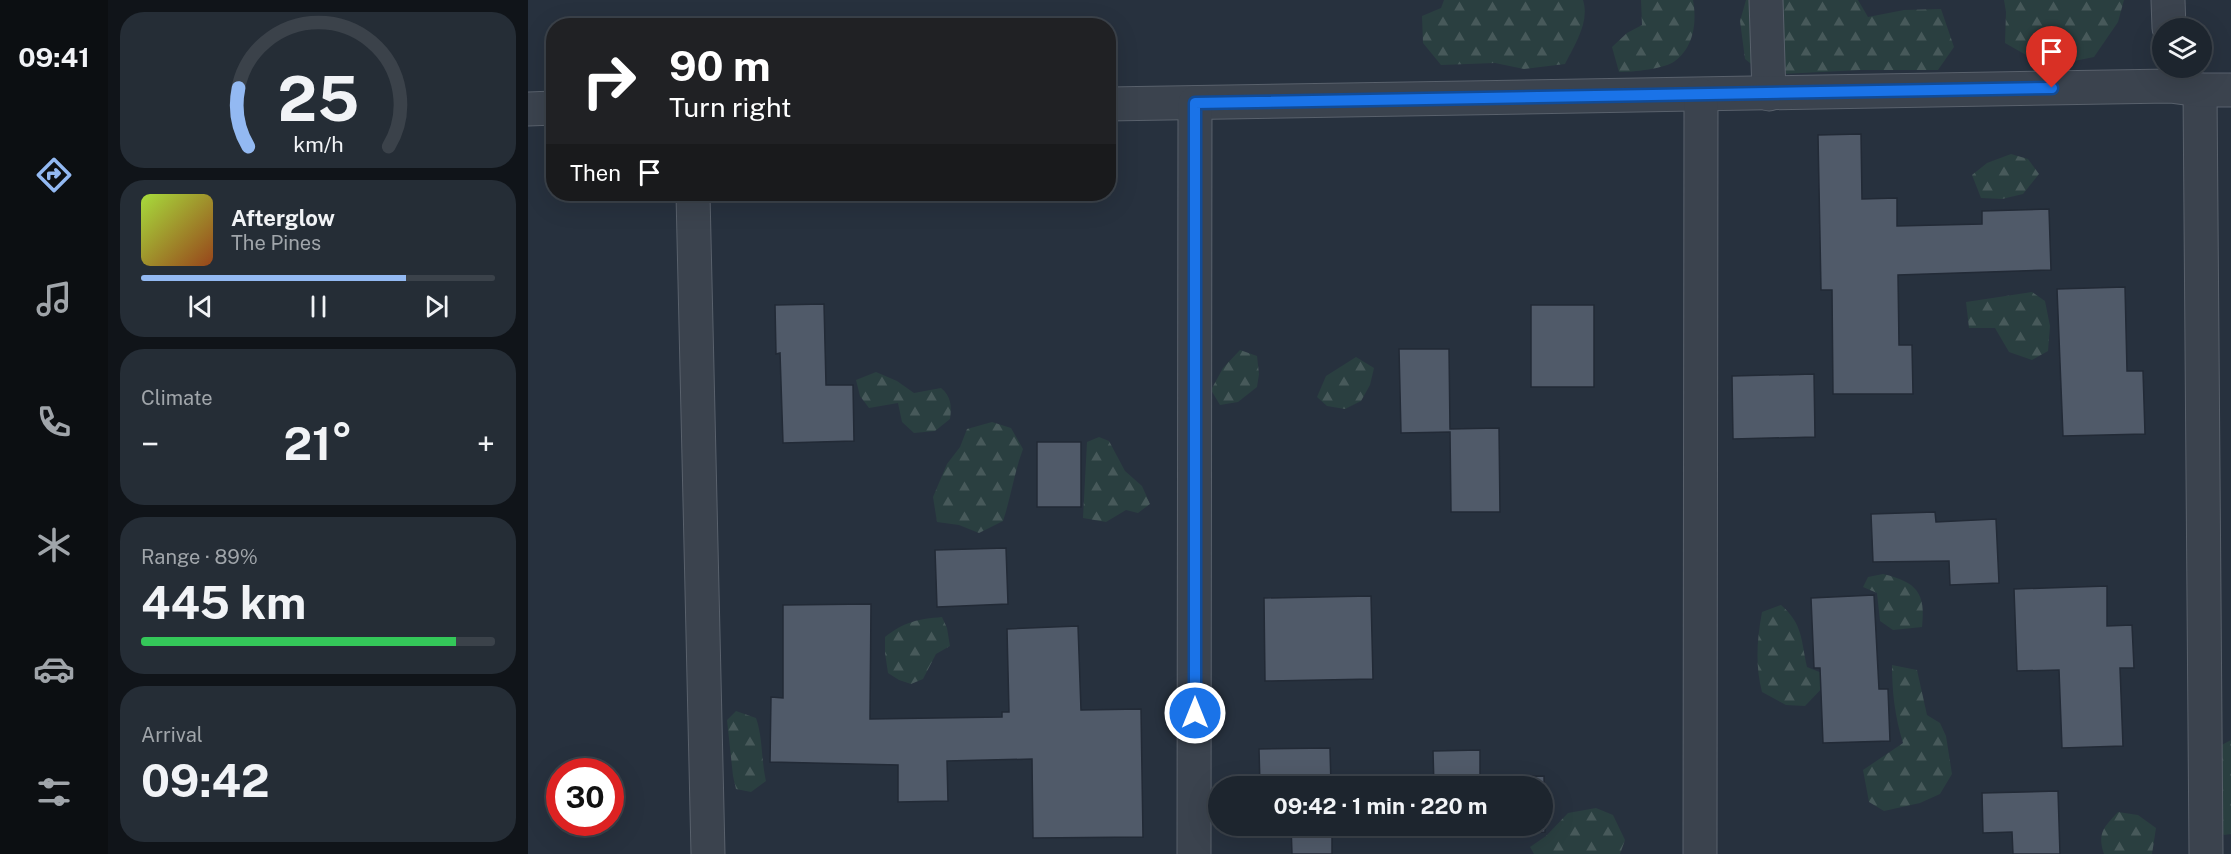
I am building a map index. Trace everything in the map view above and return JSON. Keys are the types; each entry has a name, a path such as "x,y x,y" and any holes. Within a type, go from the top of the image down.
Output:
{"street":[{"path":"1766,0 1768,94"},
{"path":"2168,0 2169,18"},
{"path":"1116,104 1768,94 2193,83 2206,854"},
{"path":"1700,854 1701,95"},
{"path":"1194,854 1195,103"},
{"path":"528,109 546,108"},
{"path":"693,201 708,854"}],"green space":[{"path":"1444,0 1583,0 1585,16 1577,41 1565,64 1524,69 1495,63 1441,65 1423,43 1422,16 1441,8"},
{"path":"1641,0 1693,0 1695,17 1693,34 1686,49 1670,64 1648,70 1619,72 1612,47 1627,33 1642,25"},
{"path":"1746,0 1858,0 1868,17 1904,10 1941,9 1954,47 1938,70 1860,70 1765,75 1745,59 1740,21"},
{"path":"2004,0 2124,0 2118,22 2094,57 2069,62 2035,60 2005,43"},
{"path":"2011,154 2028,159 2039,174 2023,194 2002,199 1981,198 1972,175 1987,163"},
{"path":"2032,292 2045,301 2050,326 2048,351 2032,360 2009,352 1995,328 1969,328 1966,302"},
{"path":"1240,350 1257,356 1259,374 1257,387 1238,402 1220,405 1211,390 1223,368"},
{"path":"1356,357 1374,368 1370,385 1361,401 1345,409 1327,406 1317,397 1326,376"},
{"path":"876,372 897,381 914,393 941,388 947,394 950,402 950,419 935,431 914,433 902,422 898,403 869,408 860,396 856,380"},
{"path":"992,422 1011,428 1023,449 1003,521 979,533 959,525 937,522 933,497 947,464 960,447 967,429"},
{"path":"1099,437 1109,441 1125,471 1142,486 1150,504 1138,513 1126,510 1106,522 1083,518 1087,442"},
{"path":"1883,574 1904,581 1917,591 1922,606 1922,627 1893,630 1880,621 1877,593 1863,587 1868,577"},
{"path":"1781,605 1794,619 1797,626 1807,667 1822,673 1828,682 1805,706 1786,705 1762,692 1758,672 1758,652 1762,612"},
{"path":"942,617 947,628 950,646 936,654 923,679 911,684 888,673 885,637 912,622"},
{"path":"1892,665 1917,670 1927,715 1940,723 1946,736 1952,774 1940,794 1920,803 1884,811 1869,802 1863,770 1903,743 1894,704"},
{"path":"736,711 756,718 760,733 766,781 751,792 736,789 733,776 727,720"},
{"path":"2231,740 2231,834 2224,835 2200,809 2199,757"},
{"path":"1596,808 1613,815 1625,840 1620,854 1534,854 1530,847 1546,836 1553,836 1553,829 1568,813"},
{"path":"2118,812 2138,815 2156,828 2152,854 2104,854 2101,841 2103,831"}],"building":[{"path":"1861,134 1862,199 1897,198 1897,226 1982,224 1982,211 2049,209 2051,270 1898,275 1899,345 1912,345 1913,394 1833,394 1832,290 1821,290 1818,135"},
{"path":"2125,287 2127,371 2143,371 2145,434 2063,436 2057,289"},
{"path":"824,304 826,385 853,385 854,441 783,443 780,353 776,354 775,305"},
{"path":"1531,305 1594,305 1594,387 1531,387"},
{"path":"1399,349 1449,349 1450,429 1499,428 1500,512 1451,512 1450,432 1401,433"},
{"path":"1814,374 1815,437 1733,439 1732,376"},
{"path":"1037,442 1081,442 1081,507 1037,507"},
{"path":"1935,512 1936,522 1996,519 1999,583 1950,585 1949,561 1873,562 1871,514"},
{"path":"1006,548 1008,604 937,607 935,550"},
{"path":"2107,586 2107,626 2132,625 2134,668 2120,668 2123,746 2062,748 2059,670 2017,671 2014,589"},
{"path":"1874,595 1879,689 1888,689 1890,741 1823,743 1820,668 1814,668 1811,598"},
{"path":"1371,596 1373,679 1265,681 1264,598"},
{"path":"871,604 870,719 1002,717 1002,712 1009,712 1007,629 1078,626 1081,710 1141,709 1143,837 1033,838 1032,759 947,761 948,801 898,802 898,765 770,762 771,697 783,698 783,605"},
{"path":"1330,748 1331,776 1260,776 1259,749"},
{"path":"1480,750 1480,776 1434,776 1433,751"},
{"path":"2058,791 2060,854 2013,854 2012,832 1983,833 1982,793"},
{"path":"1291,836 1332,836 1332,854 1292,854"}],"route":[{"path":"1195,713 1195,103 2052,88"}]}
